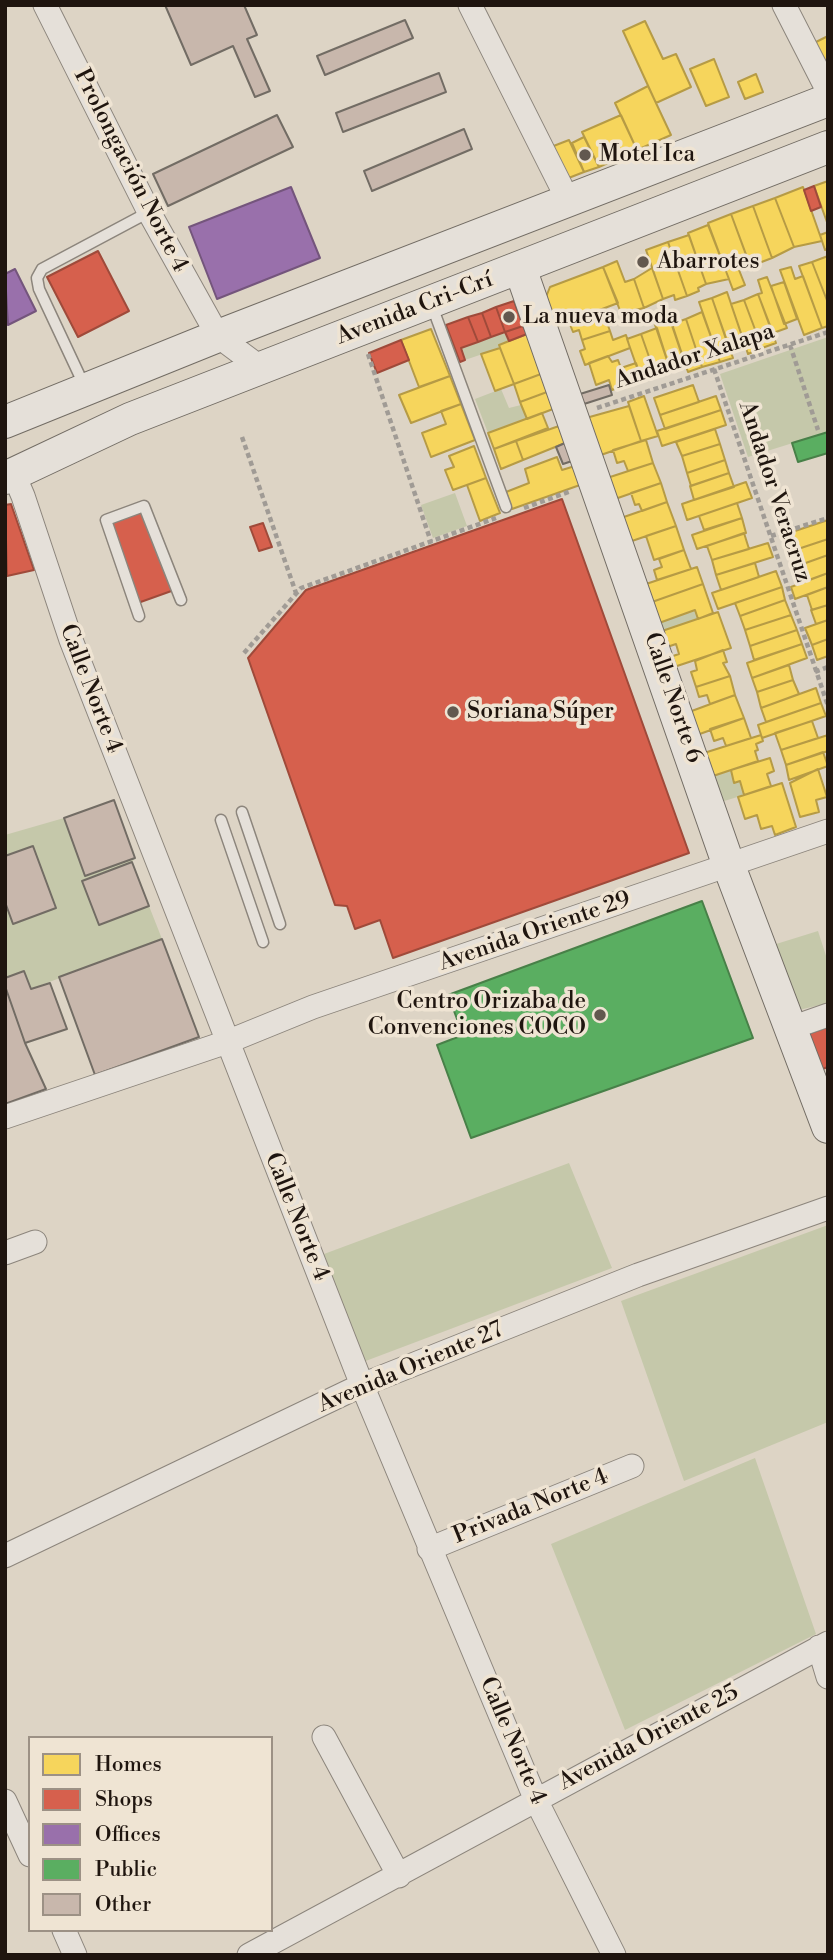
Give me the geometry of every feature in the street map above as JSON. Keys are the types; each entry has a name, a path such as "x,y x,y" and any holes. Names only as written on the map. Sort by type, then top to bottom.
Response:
{"main road":[{"name":"Avenida Cri-Crí","path":"5,422 85,388 828,100"},
{"name":"Avenida Cri-Crí","path":"8,475 130,419 828,147"},
{"name":"Calle Norte 6","path":"520,268 729,866 828,1127"}],"street":[{"name":"Prolongación Norte 4","path":"45,5 149,212 218,336"},
{"path":"470,5 569,202"},
{"path":"784,5 828,91"},
{"path":"218,336 261,368"},
{"name":"Calle Norte 4","path":"8,475 227,1042 429,1549 536,1798 614,1955"},
{"name":"Avenida Oriente 29","path":"5,1117 227,1042 313,1007 828,831"},
{"path":"791,1028 828,1015"},
{"name":"Avenida Oriente 27","path":"5,1556 362,1385 638,1275 828,1208"},
{"path":"5,1253 35,1242"},
{"name":"Privada Norte 4","path":"429,1549 632,1466"},
{"path":"823,1645 828,1677"},
{"name":"Avenida Oriente 25","path":"249,1955 823,1645"},
{"path":"324,1737 399,1876"},
{"path":"5,1801 28,1851"},
{"path":"65,1932 75,1955"}],"lane":[{"path":"85,388 39,289 37,278 42,269 149,212"},
{"path":"431,303 506,511"},
{"path":"139,616 106,520 144,506 181,600"},
{"path":"242,812 280,924"},
{"path":"221,820 262,942"}],"path":[{"path":"360,331 431,542"},
{"name":"Andador Xalapa","path":"573,416 828,332"},
{"path":"790,345 818,430"},
{"name":"Andador Veracruz","path":"715,369 828,706"},
{"path":"242,437 296,596"},
{"path":"519,510 567,493"},
{"path":"244,653 261,639 302,588 431,542 506,511"},
{"path":"771,536 828,518"},
{"path":"815,672 828,667"}],"green space":[{"path":"505,332 509,341 499,344 500,348 465,360 461,348"},
{"path":"828,337 828,432 748,457 720,374"},
{"path":"501,389 509,408 521,405 527,419 488,433 475,399"},
{"path":"455,493 467,526 433,538 421,505"},
{"path":"695,610 698,619 662,631 659,623"},
{"path":"731,770 734,783 740,781 744,795 721,802 713,776"},
{"path":"64,818 85,876 135,858 132,862 83,881 99,925 149,906 162,939 31,989 24,972 5,978 5,835"},
{"path":"818,931 828,962 828,1003 795,1011 773,945"},
{"path":"569,1163 612,1268 363,1362 324,1254"},
{"path":"828,1225 828,1422 684,1481 621,1301"},
{"path":"755,1458 816,1634 625,1730 551,1544"}],"building: Homes":[{"path":"645,21 663,59 676,54 691,87 656,103 623,31"},
{"path":"828,36 828,71 812,44"},
{"path":"714,59 729,97 706,106 690,69"},
{"path":"756,74 763,92 745,99 738,82"},
{"path":"648,86 671,135 637,150 615,103"},
{"path":"621,115 637,150 599,167 582,132"},
{"name":"Motel Ica","path":"584,137 599,167 584,172 572,143"},
{"path":"569,140 584,172 566,179 551,147"},
{"path":"828,181 828,225 814,186"},
{"path":"803,187 822,241 794,247 775,198"},
{"path":"775,198 794,247 772,258 753,206"},
{"path":"753,206 772,258 759,263 758,259 749,263 731,214"},
{"path":"731,214 750,265 739,270 745,285 733,290 708,223"},
{"path":"708,225 729,279 706,284 688,233"},
{"path":"828,232 828,249 825,250 820,235"},
{"path":"689,235 706,284 698,288 699,291 687,296 668,242"},
{"path":"668,242 687,296 675,300 674,295 663,299 646,250"},
{"path":"828,256 828,303 812,262"},
{"path":"617,261 625,282 634,279 644,308 621,313 603,267"},
{"path":"812,262 828,303 828,326 822,328 799,266"},
{"path":"603,267 618,303 557,326 546,297 550,287"},
{"path":"791,267 795,279 803,276 822,328 804,335 780,270"},
{"path":"652,268 663,299 644,308 634,279"},
{"path":"767,277 787,328 773,333 758,294 762,293 758,280"},
{"path":"784,282 797,319 784,324 771,286"},
{"path":"727,292 742,336 737,337 739,341 728,345 712,298"},
{"path":"758,294 776,343 762,348 744,300"},
{"path":"712,298 733,358 720,362 699,302"},
{"path":"744,300 762,348 748,354 731,304"},
{"path":"602,309 610,331 582,340 579,330 573,332 569,322"},
{"path":"667,311 684,361 669,366 652,316"},
{"path":"702,312 720,362 702,367 686,319"},
{"path":"686,319 702,367 688,372 672,324"},
{"path":"657,328 669,366 654,371 641,334"},
{"path":"431,329 450,376 419,387 401,340"},
{"path":"610,331 613,340 626,335 630,348 585,365 580,351 585,349 582,340"},
{"path":"527,334 541,374 514,384 499,345"},
{"path":"641,334 654,371 640,376 627,339"},
{"path":"500,348 514,384 495,391 481,354"},
{"path":"608,356 612,362 618,360 621,368 636,363 642,380 612,390 609,380 596,385 589,363"},
{"path":"541,374 547,392 520,402 514,384"},
{"path":"450,376 461,404 411,423 399,395"},
{"path":"693,385 699,402 660,415 654,398"},
{"path":"547,392 553,409 527,419 520,402"},
{"path":"644,396 658,436 641,441 628,402"},
{"path":"716,396 721,410 665,429 660,415"},
{"path":"461,404 475,440 431,457 422,433 446,424 441,411"},
{"path":"629,406 641,441 598,456 586,418"},
{"path":"721,410 726,425 662,446 657,431"},
{"path":"542,413 548,428 494,449 488,433"},
{"path":"559,426 565,443 523,460 516,441"},
{"path":"715,429 720,444 682,456 676,442"},
{"path":"646,440 653,463 628,471 624,461 617,463 613,450"},
{"path":"516,441 523,460 501,469 494,449"},
{"path":"720,444 725,460 687,473 682,456"},
{"path":"474,446 486,478 453,490 445,470 454,467 449,456"},
{"path":"557,457 562,470 575,466 580,485 512,509 506,492 529,483 525,469"},
{"path":"725,460 729,473 691,486 687,473"},
{"path":"653,463 661,483 615,499 607,478"},
{"path":"729,473 734,487 694,500 690,486"},
{"path":"486,478 500,513 480,521 467,485"},
{"path":"746,482 752,498 687,520 682,504"},
{"path":"661,483 667,502 642,511 639,504 635,505 631,493"},
{"path":"667,502 676,526 629,542 621,518"},
{"path":"737,503 742,518 704,530 699,516"},
{"path":"742,518 746,533 697,549 692,535"},
{"path":"828,520 828,539 795,550 789,533"},
{"path":"676,526 684,550 654,560 646,536"},
{"path":"744,533 749,549 712,560 707,546"},
{"path":"828,539 828,555 800,565 795,550"},
{"path":"768,543 773,557 716,575 712,560"},
{"path":"684,550 691,569 657,580 654,570 662,567 659,559"},
{"path":"828,555 828,573 806,581 800,565"},
{"path":"755,563 759,577 721,590 716,575"},
{"path":"697,567 703,584 652,602 646,584"},
{"path":"776,571 782,587 718,609 712,593"},
{"path":"828,573 828,587 795,599 791,587"},
{"path":"703,584 713,613 698,619 695,610 659,623 652,602"},
{"path":"782,587 785,600 740,616 735,603"},
{"path":"828,587 828,605 812,610 807,595"},
{"path":"785,600 791,615 745,630 740,616"},
{"path":"828,605 828,620 816,624 811,610"},
{"path":"718,612 731,648 674,667 670,657 679,654 676,644 667,647 662,631"},
{"path":"791,615 797,630 750,646 745,630"},
{"path":"828,620 828,639 812,645 805,628"},
{"path":"797,630 802,644 754,660 750,646"},
{"path":"828,639 828,656 817,660 812,645"},
{"path":"802,644 807,658 752,678 747,663"},
{"path":"723,650 727,662 723,663 730,676 696,687 691,672 697,670 695,661"},
{"path":"789,665 793,680 757,692 752,678"},
{"path":"730,676 735,695 710,704 707,695 699,697 696,687"},
{"path":"793,680 799,694 761,708 757,692"},
{"path":"816,688 821,703 766,722 761,708"},
{"path":"735,695 744,718 697,735 689,712"},
{"path":"821,703 826,716 762,738 758,725"},
{"path":"744,718 751,738 726,746 723,738 714,741 710,729"},
{"path":"812,721 818,738 781,750 775,733"},
{"path":"761,735 763,741 756,744 758,750 755,751 758,761 713,776 704,753"},
{"path":"828,735 828,751 786,765 781,750"},
{"path":"823,752 828,766 789,780 786,765"},
{"path":"770,758 774,771 767,774 771,786 744,795 740,781 734,783 731,770"},
{"path":"818,769 827,797 816,800 819,812 800,817 790,783"},
{"path":"782,783 796,827 775,835 772,826 761,829 757,815 745,819 738,797"}],"building: Shops":[{"path":"814,186 821,207 811,211 804,190"},
{"path":"98,251 129,311 78,337 47,277"},
{"name":"La nueva moda","path":"514,301 523,326 505,332 496,307"},
{"path":"496,307 505,332 491,337 482,313"},
{"path":"482,313 491,337 478,342 468,317"},
{"path":"468,317 478,342 461,348 465,360 460,362 446,325"},
{"path":"523,326 527,334 509,341 505,332"},
{"path":"401,340 409,360 377,373 369,353"},
{"name":"Soriana Súper","path":"562,499 689,853 393,958 380,920 355,929 347,906 335,905 248,658 306,590"},
{"path":"11,504 34,570 7,576 5,505"},
{"path":"144,506 177,589 135,604 106,520"},
{"path":"263,523 272,547 259,551 250,527"},
{"path":"828,1027 828,1067 814,1072 802,1036"}],"building: Offices":[{"path":"291,187 320,258 217,299 189,227"},
{"path":"15,269 36,311 8,325 5,274"}],"building: Public":[{"path":"828,432 828,453 798,462 792,443"},
{"name":"Centro Orizaba de Convenciones COCO","path":"702,901 753,1038 471,1138 437,1045 463,1035 448,995"}],"building: Other":[{"path":"165,5 244,5 257,35 247,39 270,91 255,97 233,46 191,65"},
{"path":"405,20 413,38 325,75 317,56"},
{"path":"439,73 446,92 343,132 336,113"},
{"path":"277,115 293,147 168,206 153,174"},
{"path":"464,129 472,149 372,191 364,171"},
{"path":"609,385 612,395 584,404 580,394"},
{"path":"565,443 572,461 563,464 556,447"},
{"path":"114,800 135,858 85,876 64,818"},
{"path":"33,846 56,908 13,924 5,902 5,856"},
{"path":"132,862 149,906 99,925 82,881"},
{"path":"162,939 199,1037 95,1075 59,977"},
{"path":"24,971 31,989 50,983 67,1029 25,1043 5,986 5,978"},
{"path":"5,986 25,1043 46,1089 5,1104"}],"place":[{"name":"Motel Ica","path":"585,155"},
{"name":"Abarrotes","path":"643,262"},
{"name":"La nueva moda","path":"509,317"},
{"name":"Soriana Súper","path":"453,712"},
{"name":"Centro Orizaba de Convenciones COCO","path":"600,1015"}]}
